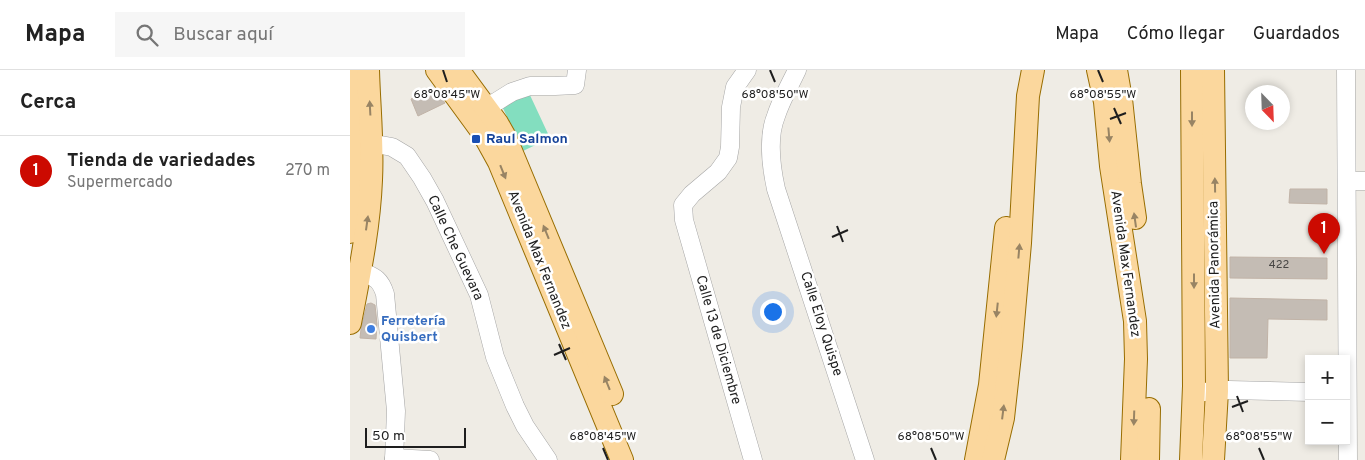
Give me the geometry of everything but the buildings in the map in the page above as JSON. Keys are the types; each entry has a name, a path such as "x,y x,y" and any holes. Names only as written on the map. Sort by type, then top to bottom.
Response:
{"main road":[{"path":"350,323 355,271 368,218 371,180 352,70"},
{"path":"350,232 355,182 364,145 368,70"},
{"name":"Avenida Max Fernandez","path":"437,70 477,110 497,123 506,138 639,460"},
{"name":"Avenida Max Fernandez","path":"458,70 477,110 483,133 499,162 622,460"},
{"path":"987,450 1003,418 1018,271 1017,154 1012,117 1018,70"},
{"path":"1017,154 1033,70"},
{"name":"Avenida Max Fernandez","path":"1098,70 1106,102 1111,166 1131,295 1143,335 1136,359 1132,460"},
{"name":"Avenida Max Fernandez","path":"1116,70 1144,276 1143,335 1148,460"},
{"name":"Avenida Panorámica","path":"1190,460 1194,392 1192,70"},
{"name":"Avenida Panorámica","path":"1213,70 1217,391 1213,460"}],"street":[{"path":"477,110 496,102 512,92 530,86 575,84 577,70"},
{"name":"Calle 13 de Diciembre","path":"747,70 735,87 731,107 728,158 718,172 692,194 683,205 684,220 753,460"},
{"name":"Calle Eloy Quispe","path":"796,70 775,118 771,138 772,172 865,460"},
{"path":"1346,70 1347,181 1356,368 1350,384"},
{"name":"Calle Che Guevara","path":"364,145 392,147 407,156 430,193 479,295 495,357 515,406 543,457"},
{"path":"1347,181 1365,181"},
{"path":"355,271 378,280 385,294 396,411 394,459 430,460"},
{"path":"1194,392 1305,392"},
{"path":"1347,400 1348,460"}],"green space":[{"path":"529,93 550,138 523,151 502,106"}],"place":[{"name":"Raul Salmon","path":"476,139"},
{"name":"Tienda de variedades","path":"1324,254"},
{"name":"Ferretería Quisbert","path":"371,329"}]}
